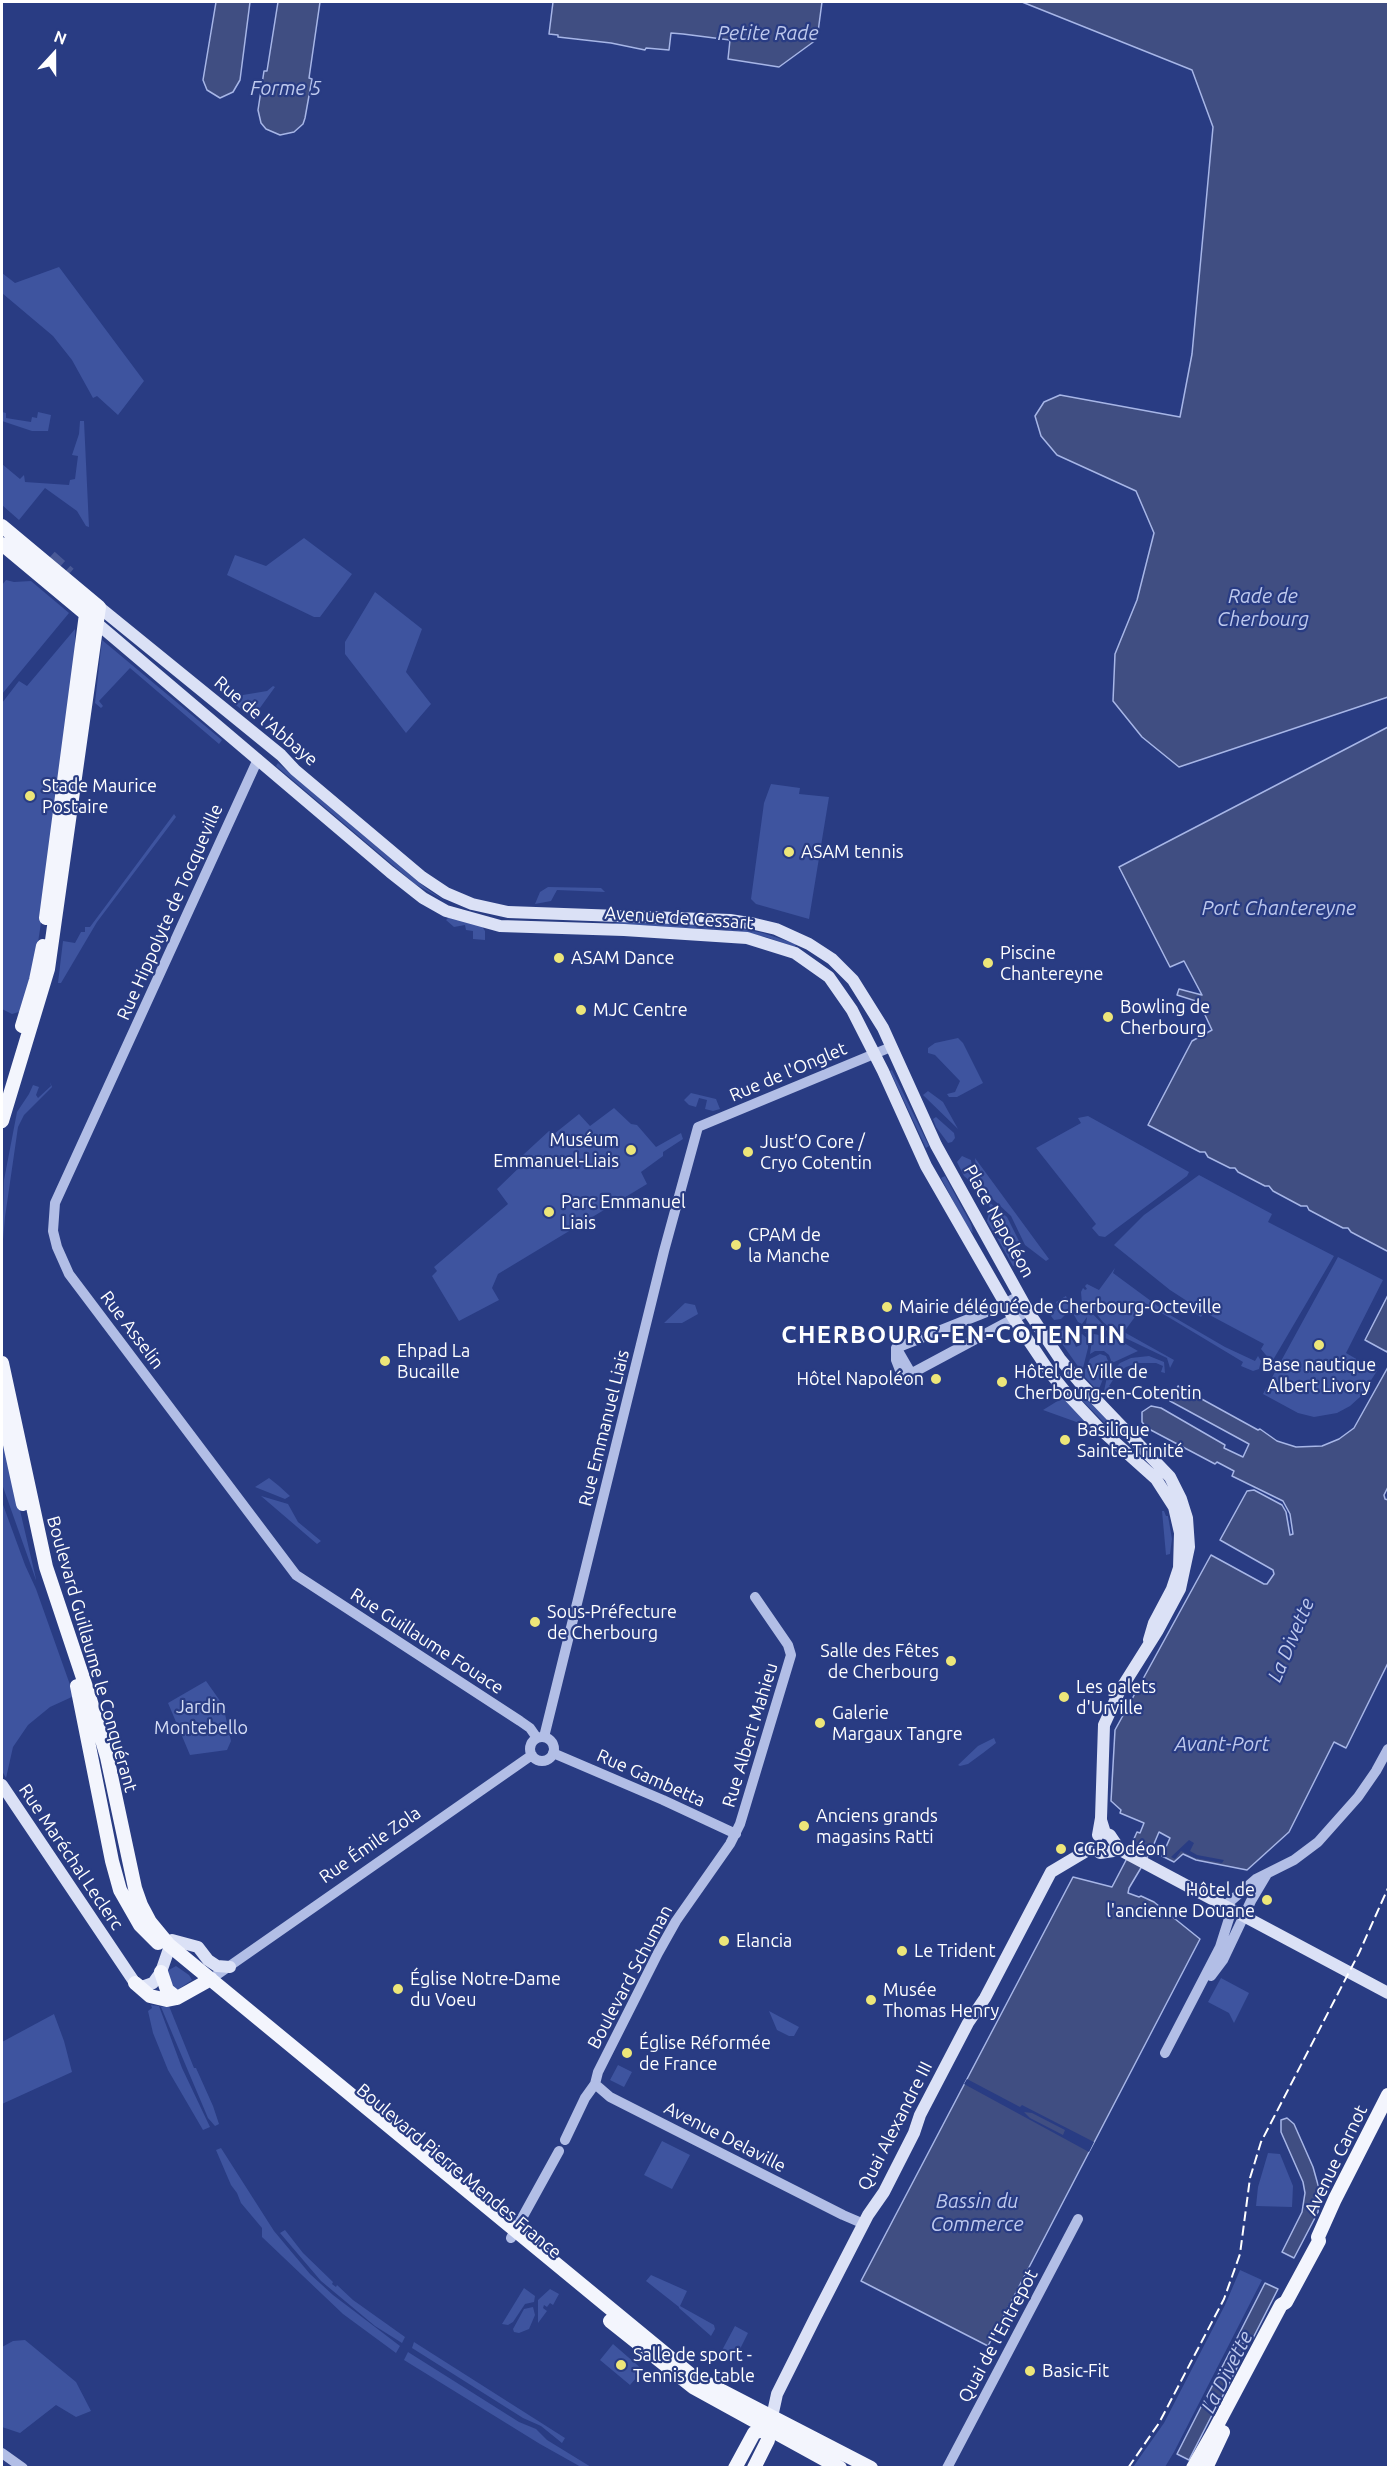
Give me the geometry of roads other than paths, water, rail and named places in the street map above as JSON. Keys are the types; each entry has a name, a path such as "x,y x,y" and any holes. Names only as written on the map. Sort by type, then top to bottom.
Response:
{"main road":[{"path":"2,515 50,557"},
{"name":"Rue de l'Abbaye","path":"2,526 281,755 295,770 432,884 471,904 488,909 521,913"},
{"name":"Rue de l'Abbaye","path":"2,544 423,898 447,911 500,926"},
{"path":"2,1085 33,991 42,952 91,619 99,607"},
{"path":"2,1121 48,969 67,842 91,619"},
{"path":"67,842 70,779 88,638"},
{"name":"Avenue de Cessart","path":"521,913 730,920 776,929 809,944 842,968 867,999 891,1047"},
{"name":"Avenue de Cessart","path":"500,926 713,935 747,938 771,945 810,962 835,983 874,1053"},
{"name":"Place Napoléon","path":"891,1047 959,1189 1028,1311 1060,1359 1170,1477 1181,1499 1187,1518 1189,1546 1180,1589 1158,1630 1149,1640"},
{"name":"Place Napoléon","path":"874,1053 926,1166 1014,1319 1068,1395 1099,1428 1165,1490 1176,1512 1180,1533 1180,1554 1176,1578 1154,1623 1149,1640"},
{"name":"Boulevard Guillaume le Conquérant","path":"2,1363 38,1572 81,1698 114,1870 127,1906 140,1925"},
{"name":"Boulevard Guillaume le Conquérant","path":"2,1408 46,1567 90,1699 106,1757 135,1888 150,1922 168,1949"},
{"path":"1101,1834 1104,1725 1119,1692 1149,1640"},
{"name":"Rue Maréchal Leclerc","path":"2,1785 135,1983"},
{"path":"1118,1849 1100,1853 1093,1847 1094,1838 1101,1834 1110,1835 1118,1849 1389,1993"},
{"name":"Quai Alexandre III","path":"770,2423 777,2394 864,2224 884,2192 914,2133 920,2115 968,2023 985,1998 1051,1872 1093,1847"},
{"name":"Boulevard Pierre Mendes France","path":"140,1925 514,2235 692,2375 789,2435"},
{"path":"135,1983 142,1987 148,1985 161,1972 172,1940 190,1943 201,1949 208,1960 217,1966 230,1967"},
{"path":"135,1983 150,1996 167,2000 177,1998 208,1981 208,1960"},
{"path":"161,1972 167,1990 177,1998"},
{"name":"Avenue Carnot","path":"1193,2468 1281,2305 1286,2302 1319,2241 1318,2237 1335,2199 1389,2095"},
{"name":"Avenue Carnot","path":"1319,2241 1324,2239 1389,2114"},
{"path":"1206,2468 1286,2307 1286,2302"},
{"path":"754,2468 769,2437 770,2423"},
{"path":"735,2468 754,2433 770,2423"},
{"path":"765,2445 774,2437 789,2435 871,2468"},
{"path":"789,2435 840,2468"}],"street":[{"name":"Rue Hippolyte de Tocqueville","path":"112,1078 258,759"},
{"name":"Rue de l'Onglet","path":"698,1127 891,1047"},
{"name":"Rue Asselin","path":"112,1078 55,1203 53,1231 57,1247 69,1274 296,1575"},
{"name":"Rue Emmanuel Liais","path":"540,1738 664,1251 698,1127"},
{"path":"1020,1296 896,1348 908,1376 1028,1311"},
{"name":"Rue Guillaume Fouace","path":"296,1575 520,1721 540,1738"},
{"name":"Rue Albert Mahieu","path":"736,1834 791,1650 755,1597"},
{"path":"540,1738 551,1741 553,1753 541,1760 532,1755 530,1745 540,1738"},
{"path":"1165,2053 1220,1947 1229,1907 1256,1880 1304,1854 1326,1834 1366,1786 1389,1749"},
{"name":"Rue Gambetta","path":"553,1753 736,1834"},
{"name":"Rue Émile Zola","path":"208,1981 532,1755"},
{"name":"Boulevard Schuman","path":"565,2140 585,2098 595,2084 598,2072 658,1953 676,1921 736,1834"},
{"path":"1192,1999 1223,1959 1244,1915 1268,1874"},
{"name":"Avenue Delaville","path":"595,2084 610,2097 864,2224"},
{"path":"514,2235 559,2151"},
{"path":"843,2215 855,2232 856,2240"},
{"name":"Quai de l'Entrepot","path":"947,2468 1078,2219"},
{"path":"2,2453 23,2468"}],"water":[{"path":"216,2 250,2 240,80 233,92 220,98 207,90 203,80"},
{"name":"Forme 5","path":"278,2 320,2 309,78 312,79 305,118 303,124 294,132 280,135 266,129 261,123 258,110"},
{"name":"Petite Rade","path":"553,2 822,2 818,32 814,36 816,40 779,67 728,59 730,40 671,33 669,50 646,48 645,50 611,43 558,37 558,35 549,34"},
{"name":"Rade de Cherbourg","path":"1022,2 1388,2 1388,697 1179,767 1142,737 1113,701 1115,654 1137,600 1154,533 1136,491 1057,455 1041,436 1035,416 1044,402 1060,395 1180,417 1192,354 1213,127 1192,70"},
{"name":"Port Chantereyne","path":"1388,727 1387,1251 1351,1232 1348,1228 1343,1228 1309,1210 1307,1206 1301,1206 1273,1191 1269,1186 1238,1172 1235,1168 1230,1168 1208,1157 1205,1152 1200,1152 1148,1125 1192,1041 1212,1030 1199,1002 1177,995 1179,989 1202,995 1184,961 1170,967 1119,867"},
{"path":"1388,1295 1388,1349 1387,1352 1365,1340"},
{"path":"1388,1367 1388,1487 1384,1495 1388,1500 1388,1663 1346,1748 1334,1742 1289,1832 1247,1870 1196,1860 1183,1854 1174,1862 1162,1856 1170,1838 1159,1832 1128,1893 1154,1902 1200,1939 988,2346 861,2281 1073,1877 1112,1887 1135,1843 1133,1841 1137,1832 1140,1833 1144,1823 1120,1813 1121,1810 1111,1801 1115,1730 1211,1555 1264,1584 1267,1584 1274,1574 1273,1570 1220,1540 1247,1491 1254,1490 1282,1505 1286,1512 1290,1535 1293,1534 1290,1514 1283,1501 1232,1476 1234,1471 1217,1462 1215,1464 1147,1428 1142,1422 1142,1412 1151,1406 1161,1408 1225,1445 1224,1448 1243,1457 1249,1444 1170,1401 1178,1386 1258,1430 1260,1429 1277,1441 1296,1447 1322,1446 1339,1439 1354,1428"},
{"path":"1287,2118 1294,2124 1313,2167 1320,2192 1318,2212 1294,2258 1282,2252 1302,2212 1305,2193 1303,2182 1281,2132 1281,2120"},
{"path":"1265,2283 1278,2289 1252,2340 1237,2338"},
{"name":"La Divette","path":"1235,2342 1249,2344 1216,2409 1207,2396"},
{"path":"1204,2401 1213,2413 1189,2460 1177,2454"}],"tunnel":[{"path":"50,557 69,574"}],"railway":[{"path":"1128,2468 1159,2423 1224,2299 1240,2254 1250,2178 1261,2142 1359,1953 1388,1888"}],"place":[{"name":"Stade Maurice Postaire","path":"30,796"},
{"name":"ASAM tennis","path":"789,852"},
{"name":"ASAM Dance","path":"559,958"},
{"name":"Piscine Chantereyne","path":"988,963"},
{"name":"MJC Centre","path":"581,1010"},
{"name":"Bowling de Cherbourg","path":"1108,1017"},
{"name":"Muséum Emmanuel-Liais","path":"631,1150"},
{"name":"Just’O Core / Cryo Cotentin","path":"748,1152"},
{"name":"Parc Emmanuel Liais","path":"549,1212"},
{"name":"CPAM de la Manche","path":"736,1245"},
{"name":"Mairie déléguée de Cherbourg-Octeville","path":"887,1307"},
{"name":"Base nautique Albert Livory","path":"1319,1345"},
{"name":"Ehpad La Bucaille","path":"385,1361"},
{"name":"Hôtel Napoléon","path":"936,1379"},
{"name":"Hôtel de Ville de Cherbourg-en-Cotentin","path":"1002,1382"},
{"name":"Basilique Sainte-Trinité","path":"1065,1440"},
{"name":"Sous-Préfecture de Cherbourg","path":"535,1622"},
{"name":"Salle des Fêtes de Cherbourg","path":"951,1661"},
{"name":"Les galets d'Urville","path":"1064,1697"},
{"name":"Galerie Margaux Tangre","path":"820,1723"},
{"name":"Anciens grands magasins Ratti","path":"804,1826"},
{"name":"CGR Odéon","path":"1061,1849"},
{"name":"Hôtel de l'ancienne Douane","path":"1267,1900"},
{"name":"Elancia","path":"724,1941"},
{"name":"Le Trident","path":"902,1951"},
{"name":"Église Notre-Dame du Voeu","path":"398,1989"},
{"name":"Musée Thomas Henry","path":"871,2000"},
{"name":"Église Réformée de France","path":"627,2053"},
{"name":"Salle de sport - Tennis de table","path":"621,2365"},
{"name":"Basic-Fit","path":"1030,2371"}],"district":[{"name":"CHERBOURG-EN-COTENTIN","path":"954,1335"}],"park label":[{"name":"Jardin Montebello","path":"201,1717"}],"water label":[{"name":"Avant-Port","path":"1222,1744"},
{"name":"Bassin du Commerce","path":"977,2212"}]}
